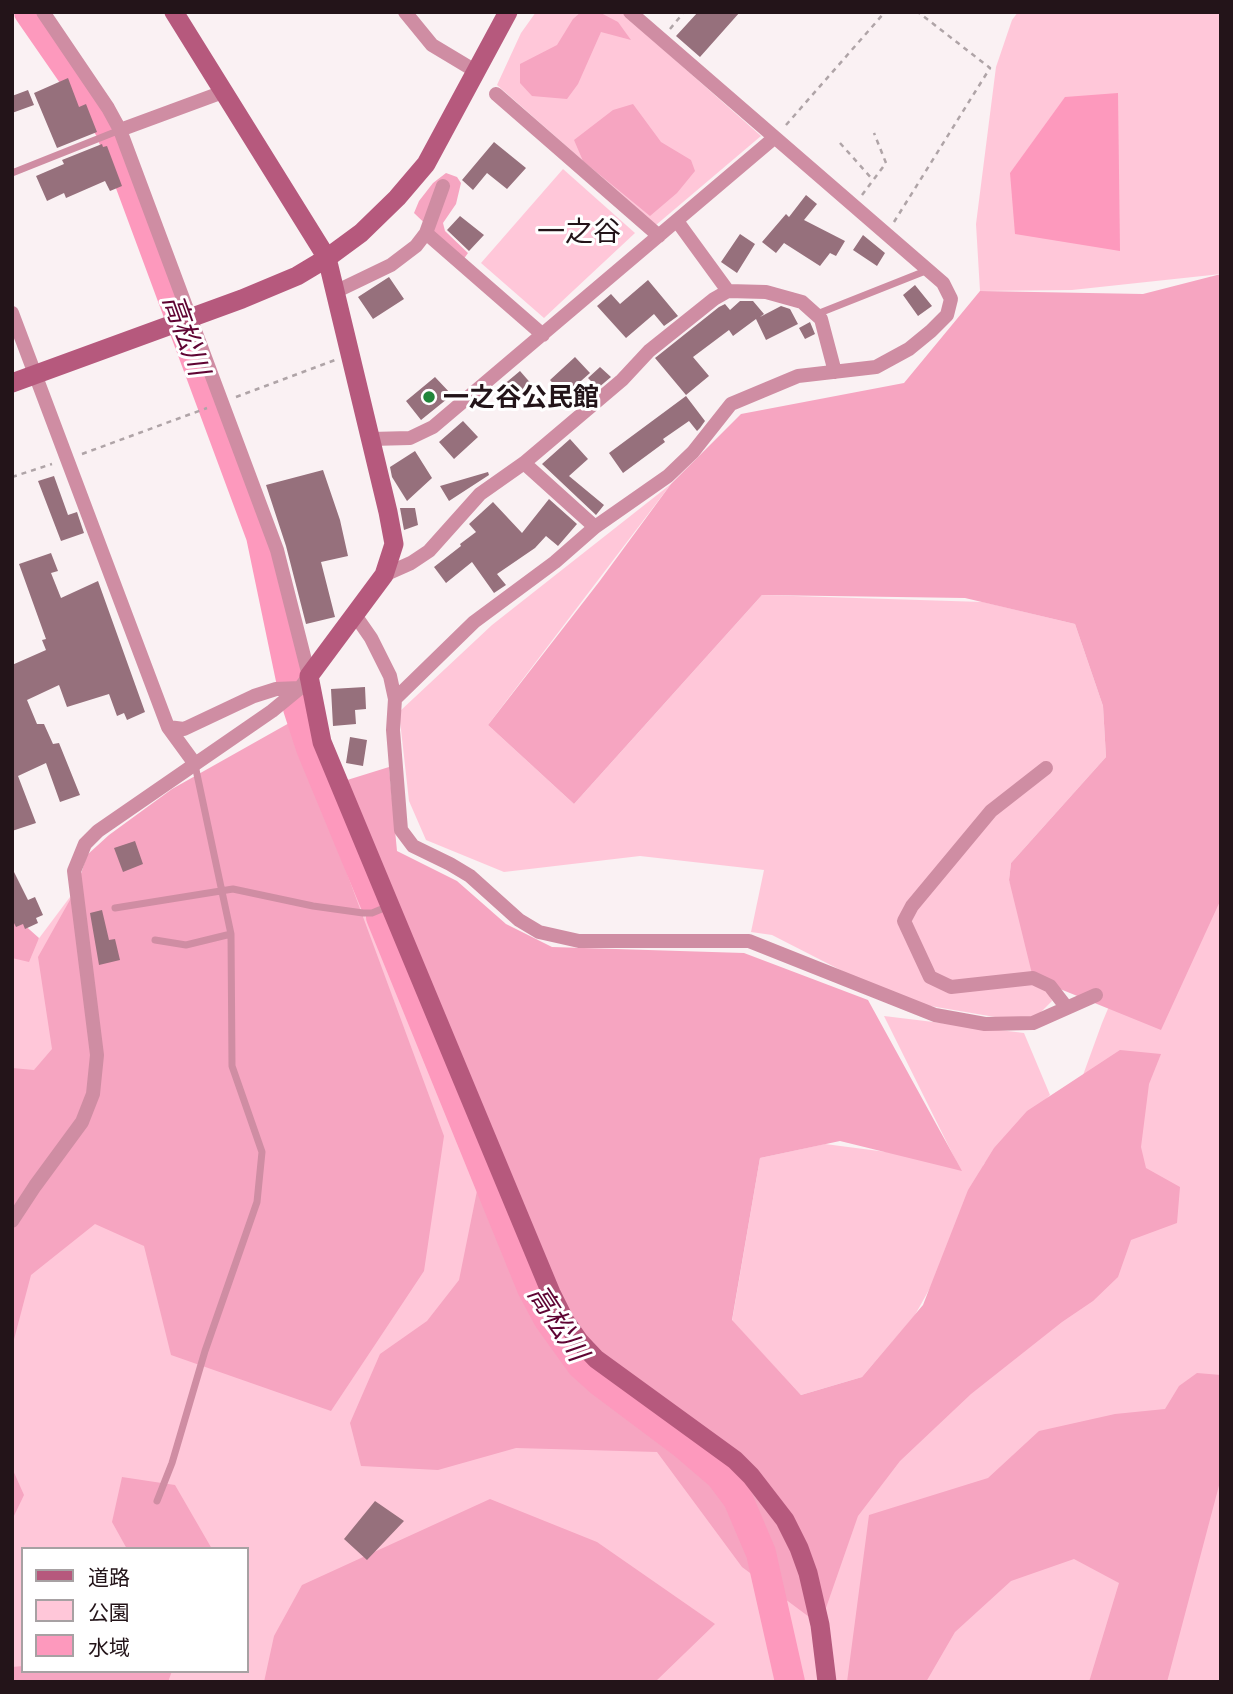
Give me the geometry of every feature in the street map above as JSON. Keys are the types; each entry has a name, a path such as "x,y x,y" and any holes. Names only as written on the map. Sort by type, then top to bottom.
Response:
{"street":[{"path":"43,12 120,130 183,321 222,403 277,550 305,682 322,742 551,1293 579,1342 596,1359 735,1460 785,1520 808,1573 820,1625 827,1682"},
{"path":"12,1221 82,1122 93,1094 96,1055 74,871 77,858 98,831 272,711 305,682 384,575 394,544 337,291 327,258 174,12"},
{"path":"405,12 432,45 477,72"},
{"path":"12,383 297,276 361,233 397,198 425,164 508,12"},
{"path":"395,699 474,622 555,562 595,527 668,476 693,452 731,404 798,376 876,367 909,349 947,315 951,299 943,282 630,12"},
{"path":"120,130 223,92"},
{"path":"496,94 659,236"},
{"path":"371,439 410,438 433,427 774,138"},
{"path":"337,291 391,265 416,246 426,233 443,186"},
{"path":"677,221 728,291"},
{"path":"426,233 543,335"},
{"path":"384,575 411,564 429,551 480,494 524,463 622,380 649,351 728,291 766,292 802,302 821,320 835,372"},
{"path":"12,313 168,727 195,764"},
{"path":"524,463 595,527"},
{"path":"355,615 371,638 390,676 395,699 393,730 401,830 413,846 470,876 519,920 539,932 579,941 749,941 935,1015 985,1024 1033,1023 1096,995"},
{"path":"168,727 184,729 254,696 305,682"},
{"path":"1046,768 991,811 912,906 904,921 930,977 951,987 1033,978 1050,986 1067,1009"}],"lane":[{"path":"12,173 120,130"},
{"path":"816,314 928,270"},
{"path":"157,1501 172,1463 205,1351 257,1202 262,1152 232,1066 231,934 195,764"},
{"path":"116,908 233,889 313,906 363,913 372,913 390,906"},
{"path":"155,940 186,945 231,934"}],"path":[{"path":"661,39 684,12"},
{"path":"774,138 885,12"},
{"path":"886,234 990,68 918,12"},
{"path":"853,206 886,163 874,133"},
{"path":"840,143 873,180"},
{"path":"222,403 351,354"},
{"path":"12,477 205,409"}],"green space":[{"path":"536,12 621,12 761,136 656,225 497,85 521,33"},
{"path":"1018,12 1221,12 1221,274 1072,290 980,291 976,224 996,67 1012,20"},
{"path":"563,169 635,233 544,318 481,263"},
{"path":"671,484 488,725 574,804 762,595 983,602 1075,624 1103,706 1106,757 1011,863 1009,880 1052,1001 1030,1023 901,1001 772,935 751,932 764,870 640,856 504,872 426,840 409,801 399,712 492,625"},
{"path":"1221,739 1221,1682 12,1682 12,933 37,941 76,889 343,859 375,903 520,1126 817,1469 1028,1226 1102,1023"},
{"path":"884,1016 1024,1033 1050,1095 984,1164 955,1243 915,1315 862,1377 801,1395 732,1321 760,1158 825,1144 956,1161"}],"shaded area":[{"path":"581,12 599,12 618,22 631,40 601,32 578,84 567,99 532,96 520,83 520,64 557,45 573,19"},
{"path":"633,104 661,142 691,160 695,171 677,193 650,216 583,161 574,140 613,110"},
{"path":"446,173 457,177 461,183 456,204 443,223 445,231 468,253 463,260 414,213 419,201 433,183"},
{"path":"1221,274 1221,899 1161,1030 1033,978 1009,880 1011,863 1106,757 1103,706 1075,624 965,598 762,595 574,804 488,725 671,484 741,414 904,383 980,291 1143,294"},
{"path":"291,722 444,1136 424,1271 331,1411 171,1355 144,1246 95,1224 31,1275 12,1347 12,1068 34,1070 52,1049 38,957 76,889 87,855 109,835 172,789"},
{"path":"389,767 397,851 457,881 506,924 552,947 744,953 868,1000 962,1171 840,1141 760,1158 732,1320 801,1395 862,1377 923,1305 968,1190 994,1148 1027,1111 1120,1050 1161,1054 1149,1084 1141,1147 1146,1168 1180,1187 1177,1223 1131,1240 1118,1277 1093,1301 971,1394 900,1461 858,1516 820,1625 742,1567 657,1452 516,1448 438,1470 361,1466 350,1423 380,1354 427,1321 459,1280 482,1166 461,1080 344,781"},
{"path":"12,914 39,938 29,962 12,958"},
{"path":"1197,1373 1221,1375 1221,1478 1167,1682 1089,1682 1119,1583 1074,1559 1011,1581 955,1632 926,1682 847,1682 869,1515 988,1478 1039,1431 1115,1414 1165,1409 1179,1386"},
{"path":"12,1468 24,1495 12,1520"},
{"path":"122,1477 175,1485 211,1547 126,1547 112,1522"},
{"path":"490,1499 597,1542 715,1624 655,1682 264,1682 274,1636 302,1585"},
{"path":"21,1666 21,1673 171,1673 168,1682 12,1682 12,1667"}],"water":[{"path":"1118,93 1120,251 1015,234 1010,173 1065,97"}],"building":[{"path":"698,12 740,12 700,57 676,36"},
{"path":"68,78 79,107 86,104 97,132 57,148 34,93"},
{"path":"28,90 34,105 12,113 12,96"},
{"path":"494,142 526,168 507,189 487,173 473,190 462,180"},
{"path":"102,144 103,147 107,146 122,186 110,191 105,181 66,198 64,193 47,201 36,176 64,164 62,160"},
{"path":"806,195 817,204 804,220 845,241 836,256 830,253 820,266 784,243 776,253 762,242 786,214 789,217"},
{"path":"460,216 484,235 469,251 447,230"},
{"path":"740,234 755,244 737,273 721,262"},
{"path":"863,235 885,253 877,266 853,250"},
{"path":"389,277 404,299 373,319 358,297"},
{"path":"648,280 678,316 664,326 654,314 626,338 597,306 611,294 620,304"},
{"path":"915,285 932,306 918,316 903,295"},
{"path":"740,301 753,301 764,314 760,317 781,306 790,309 798,324 766,340 756,319 733,336 729,330 693,357 709,376 686,395 655,358 719,307 725,304 730,310"},
{"path":"810,322 815,334 805,339 799,328"},
{"path":"575,357 590,373 564,396 550,380"},
{"path":"600,367 611,377 598,388 588,378"},
{"path":"520,371 534,387 509,407 496,391"},
{"path":"435,377 452,395 421,420 406,401"},
{"path":"686,396 705,421 700,428 697,431 689,421 623,473 609,453"},
{"path":"463,421 478,437 454,459 439,442"},
{"path":"570,439 588,459 569,476 604,505 596,515 542,464"},
{"path":"415,451 432,478 407,501 392,477 390,467"},
{"path":"323,470 340,520 348,556 321,562 335,617 306,624 286,546 266,485"},
{"path":"488,472 489,475 449,501 440,486"},
{"path":"54,476 68,515 77,512 84,533 61,541 38,481"},
{"path":"549,499 577,524 558,546 546,536 535,548 497,574 506,585 494,593 472,562 446,583 434,567 476,532 469,524 493,502 522,533"},
{"path":"400,508 415,508 418,525 404,530"},
{"path":"51,553 58,571 51,573 61,598 98,581 145,712 127,720 124,713 117,716 109,694 67,707 59,685 27,700 37,724 44,724 53,744 59,743 80,795 60,802 46,763 18,776 36,823 12,831 12,665 46,650 42,640 46,639 19,564"},
{"path":"365,687 366,709 355,710 356,724 333,726 331,689"},
{"path":"350,737 367,740 363,766 346,763"},
{"path":"135,841 143,864 123,872 114,848"},
{"path":"12,868 28,900 35,897 43,915 36,918 38,923 25,929 23,924 16,927 12,919"},
{"path":"102,910 109,940 115,939 120,960 99,965 90,913"},
{"path":"375,1501 404,1521 367,1560 344,1539"}],"waterway":[{"name":"高松川","path":"29,12 110,129 261,536 291,680"},
{"name":"高松川","path":"298,708 311,748 375,903"},
{"name":"高松川","path":"381,917 532,1288 548,1318 581,1364 720,1475 738,1499 761,1553 790,1682"}],"place":[{"name":"一之谷公民館","path":"429,397"}],"district":[{"name":"一之谷","path":"579,232"}]}
